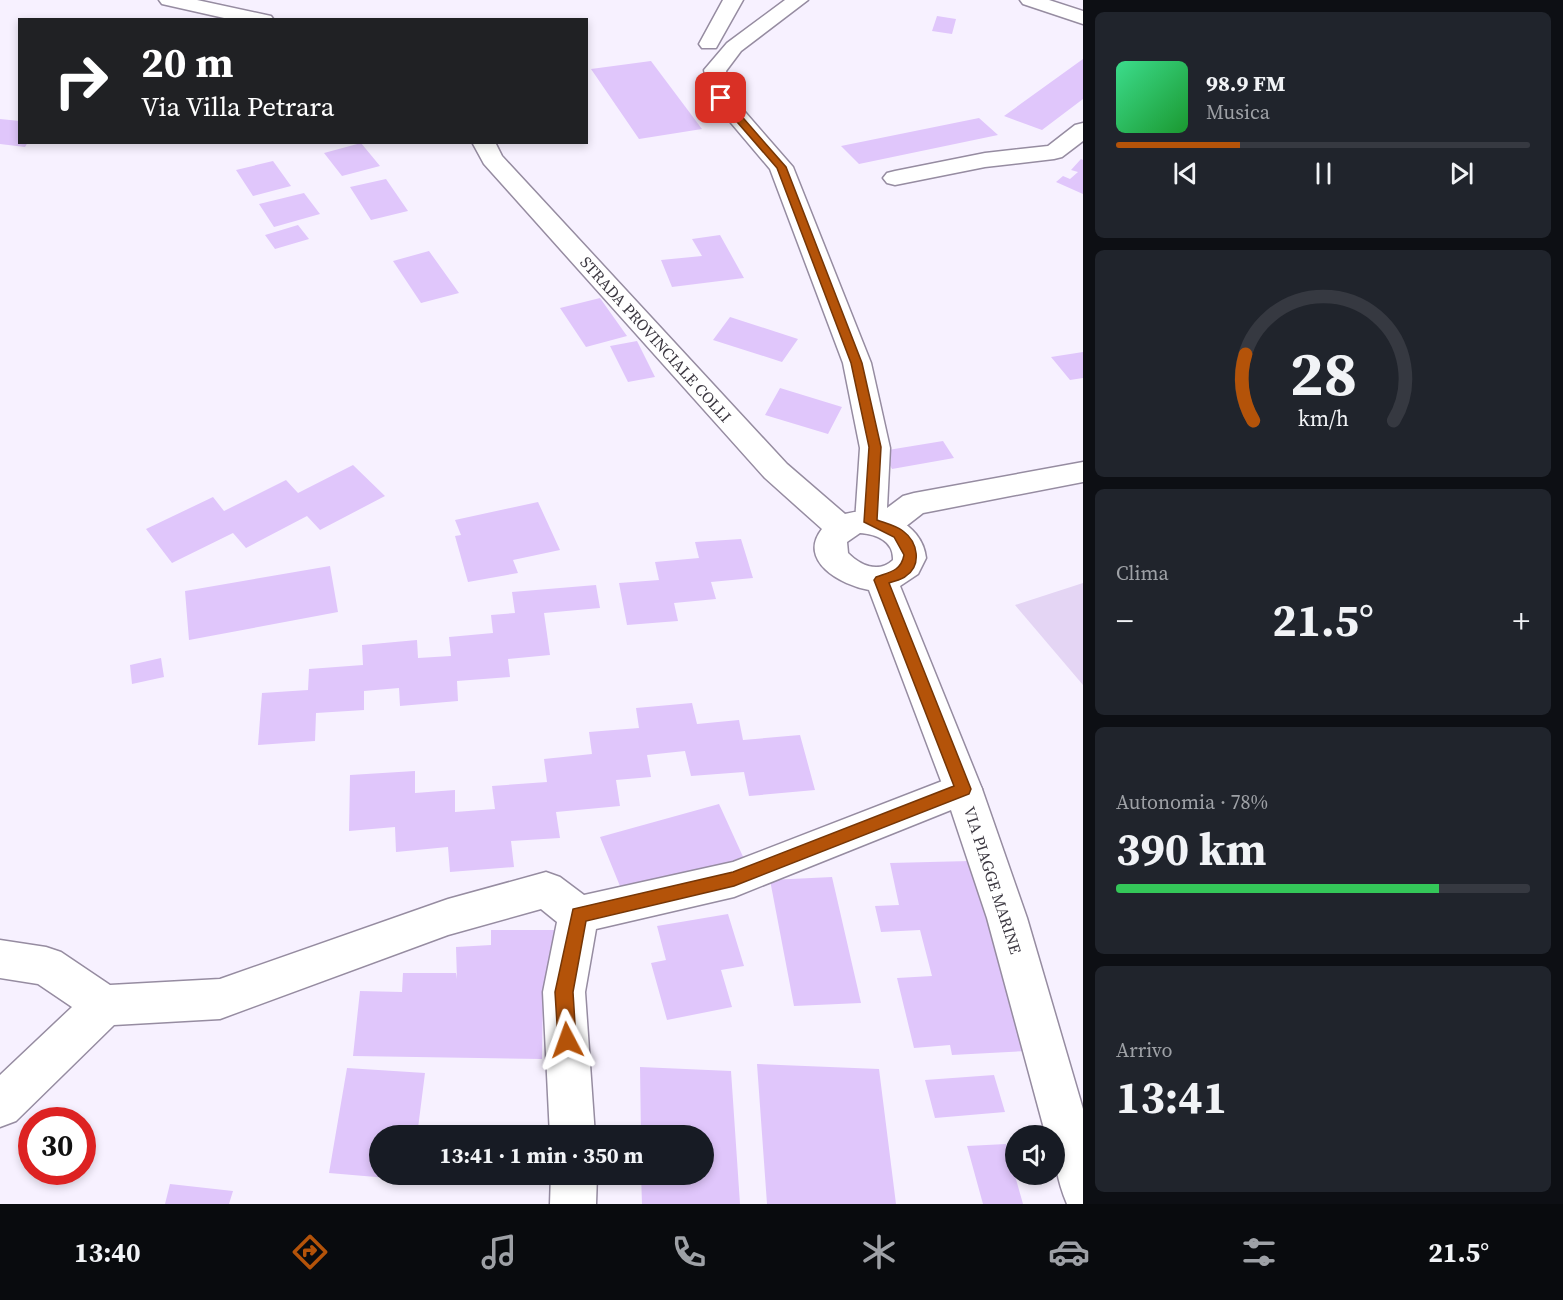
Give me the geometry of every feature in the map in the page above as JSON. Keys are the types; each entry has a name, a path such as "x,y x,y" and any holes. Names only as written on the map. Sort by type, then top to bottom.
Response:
{"street":[{"path":"169,0 254,18"},
{"path":"733,0 708,44 721,98 781,167 857,363 875,447 865,525"},
{"path":"721,98 715,70 727,55 765,22 798,0"},
{"path":"1030,0 1083,18"},
{"path":"708,44 754,6"},
{"path":"895,178 985,160 1054,152 1083,130"},
{"name":"STRADA PROVINCIALE COLLI","path":"484,144 492,159 776,471 865,525"},
{"path":"865,525 898,534 906,543 910,555 908,565 901,573 881,580 862,579 839,567 831,556 829,546 832,536 915,504 1083,471"},
{"name":"VIA PIAGGE MARINE","path":"881,580 963,789 1007,918 1083,1188"},
{"path":"578,915 734,879 963,789"},
{"path":"0,959 46,966 105,1005 220,999 448,917 546,890 578,915"},
{"path":"572,1125 564,992 578,915"},
{"path":"0,1105 105,1005"},
{"path":"573,1204 574,1185"}],"shaded area":[{"path":"1083,583 1083,685 1015,605"}],"building":[{"path":"937,16 956,19 952,34 932,31"},
{"path":"1083,59 1083,99 1042,130 1004,116"},
{"path":"651,61 702,129 639,139 591,69"},
{"path":"979,118 998,135 859,164 841,146"},
{"path":"0,119 18,121 18,144 27,144 25,147 0,144"},
{"path":"362,144 380,166 342,176 324,153"},
{"path":"1081,159 1083,160 1083,194 1056,182 1063,176 1070,179 1078,172 1071,170"},
{"path":"273,161 291,186 253,196 236,170"},
{"path":"386,179 408,211 371,220 350,187"},
{"path":"304,193 320,214 274,227 259,204"},
{"path":"298,225 309,239 275,249 265,235"},
{"path":"720,235 744,278 672,287 661,260 702,256 692,239"},
{"path":"429,251 459,293 421,303 393,261"},
{"path":"600,298 627,336 586,347 560,308"},
{"path":"730,317 798,339 782,362 713,340"},
{"path":"637,341 655,377 628,382 610,346"},
{"path":"1083,352 1083,378 1070,380 1051,357"},
{"path":"780,388 842,407 828,434 765,415"},
{"path":"943,441 954,458 892,469 882,451"},
{"path":"353,465 385,496 320,530 307,516 246,548 233,533 172,563 146,529 213,497 224,511 286,480 298,493"},
{"path":"538,502 560,550 513,560 518,573 468,582 455,536 461,535 455,520"},
{"path":"741,539 753,578 711,582 716,599 674,603 678,621 627,625 619,583 659,580 655,562 699,558 695,542"},
{"path":"330,566 338,612 189,640 185,591"},
{"path":"596,585 600,608 544,613 550,655 508,659 510,677 457,681 458,701 400,706 399,688 364,691 364,710 316,713 315,741 258,745 262,693 308,690 309,669 363,665 362,645 417,640 418,658 451,656 449,637 493,633 491,615 515,613 512,592"},
{"path":"161,658 164,677 132,684 130,665"},
{"path":"692,703 697,724 739,720 743,740 800,735 815,790 749,796 744,772 691,776 685,751 647,755 651,777 616,780 620,806 556,812 560,838 511,841 514,867 450,872 448,847 396,852 395,827 349,831 350,775 415,771 415,793 455,790 455,812 495,809 492,786 547,782 544,759 592,754 589,732 639,728 636,708"},
{"path":"719,804 745,861 624,896 600,837"},
{"path":"970,861 1026,1051 952,1055 950,1045 914,1048 897,978 932,976 920,930 881,932 875,906 899,905 890,863"},
{"path":"832,877 861,1003 794,1006 770,880"},
{"path":"728,914 744,966 721,970 732,1007 667,1020 651,963 666,960 657,926"},
{"path":"491,930 556,930 557,994 543,994 542,1059 353,1056 360,991 402,992 403,973 456,973 457,979 456,947 491,945"},
{"path":"757,1064 879,1069 896,1204 767,1204"},
{"path":"640,1067 731,1071 740,1204 642,1204 641,1185 714,1185 714,1125 641,1125"},
{"path":"347,1068 425,1073 418,1125 369,1125 369,1176 329,1173"},
{"path":"994,1075 1005,1112 935,1118 925,1080"},
{"path":"1005,1144 1005,1185 1018,1185 1023,1204 983,1204 967,1146"},
{"path":"170,1184 233,1191 229,1204 165,1204"}],"route":[{"path":"567,1040 564,992 578,915 734,879 963,789 881,580 901,573 908,565 910,555 906,543 898,534 885,526 871,522 875,447 857,363 781,167 721,98"}]}
